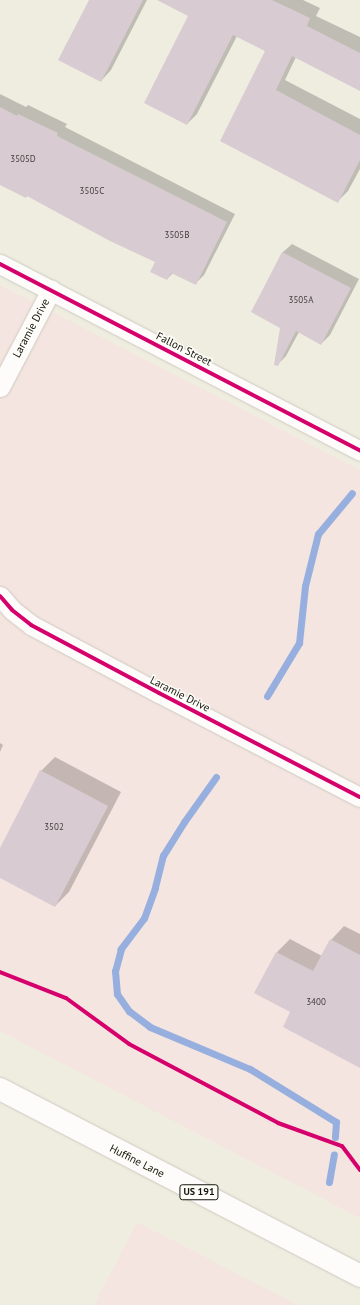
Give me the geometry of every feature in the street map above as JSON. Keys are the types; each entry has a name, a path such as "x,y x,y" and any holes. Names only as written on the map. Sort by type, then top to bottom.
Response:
{"highway":[{"name":"Huffine Lane","path":"0,1088 360,1276"}],"street":[{"name":"Fallon Street","path":"0,264 360,451"},
{"name":"Laramie Drive","path":"0,387 51,290"},
{"name":"Laramie Drive","path":"0,596 12,610 31,625 360,797"}],"shaded area":[{"path":"0,285 360,470 360,1218 0,1031"},
{"path":"137,1222 298,1305 94,1305"}],"building":[{"path":"89,0 143,0 101,82 58,60"},
{"path":"157,0 272,0 310,18 307,26 360,53 360,91 292,56 276,90 360,135 360,160 338,203 220,141 265,51 233,35 187,125 144,103 188,16"},
{"path":"0,107 17,116 18,114 58,133 57,136 227,222 196,285 171,273 167,280 150,272 155,262 108,240 27,196 26,198 0,185"},
{"path":"282,252 351,288 321,345 296,331 278,366 274,365 280,328 251,312"},
{"path":"40,770 108,806 55,907 0,878 0,848"},
{"path":"330,939 360,955 360,1068 283,1027 290,1012 254,993 276,952 313,971"}],"waterway":[{"path":"267,696 299,643 305,586 318,534 352,493"},
{"path":"216,777 163,855 155,888 144,918 121,949 115,971 117,994 129,1011 150,1027 250,1069 336,1122 335,1137"},
{"path":"329,1182 334,1154"}],"cycle path":[{"path":"0,264 360,451"},
{"path":"0,596 12,610 31,625 360,797"},
{"path":"0,972 66,998 129,1044 278,1123 342,1146 360,1170"}]}
